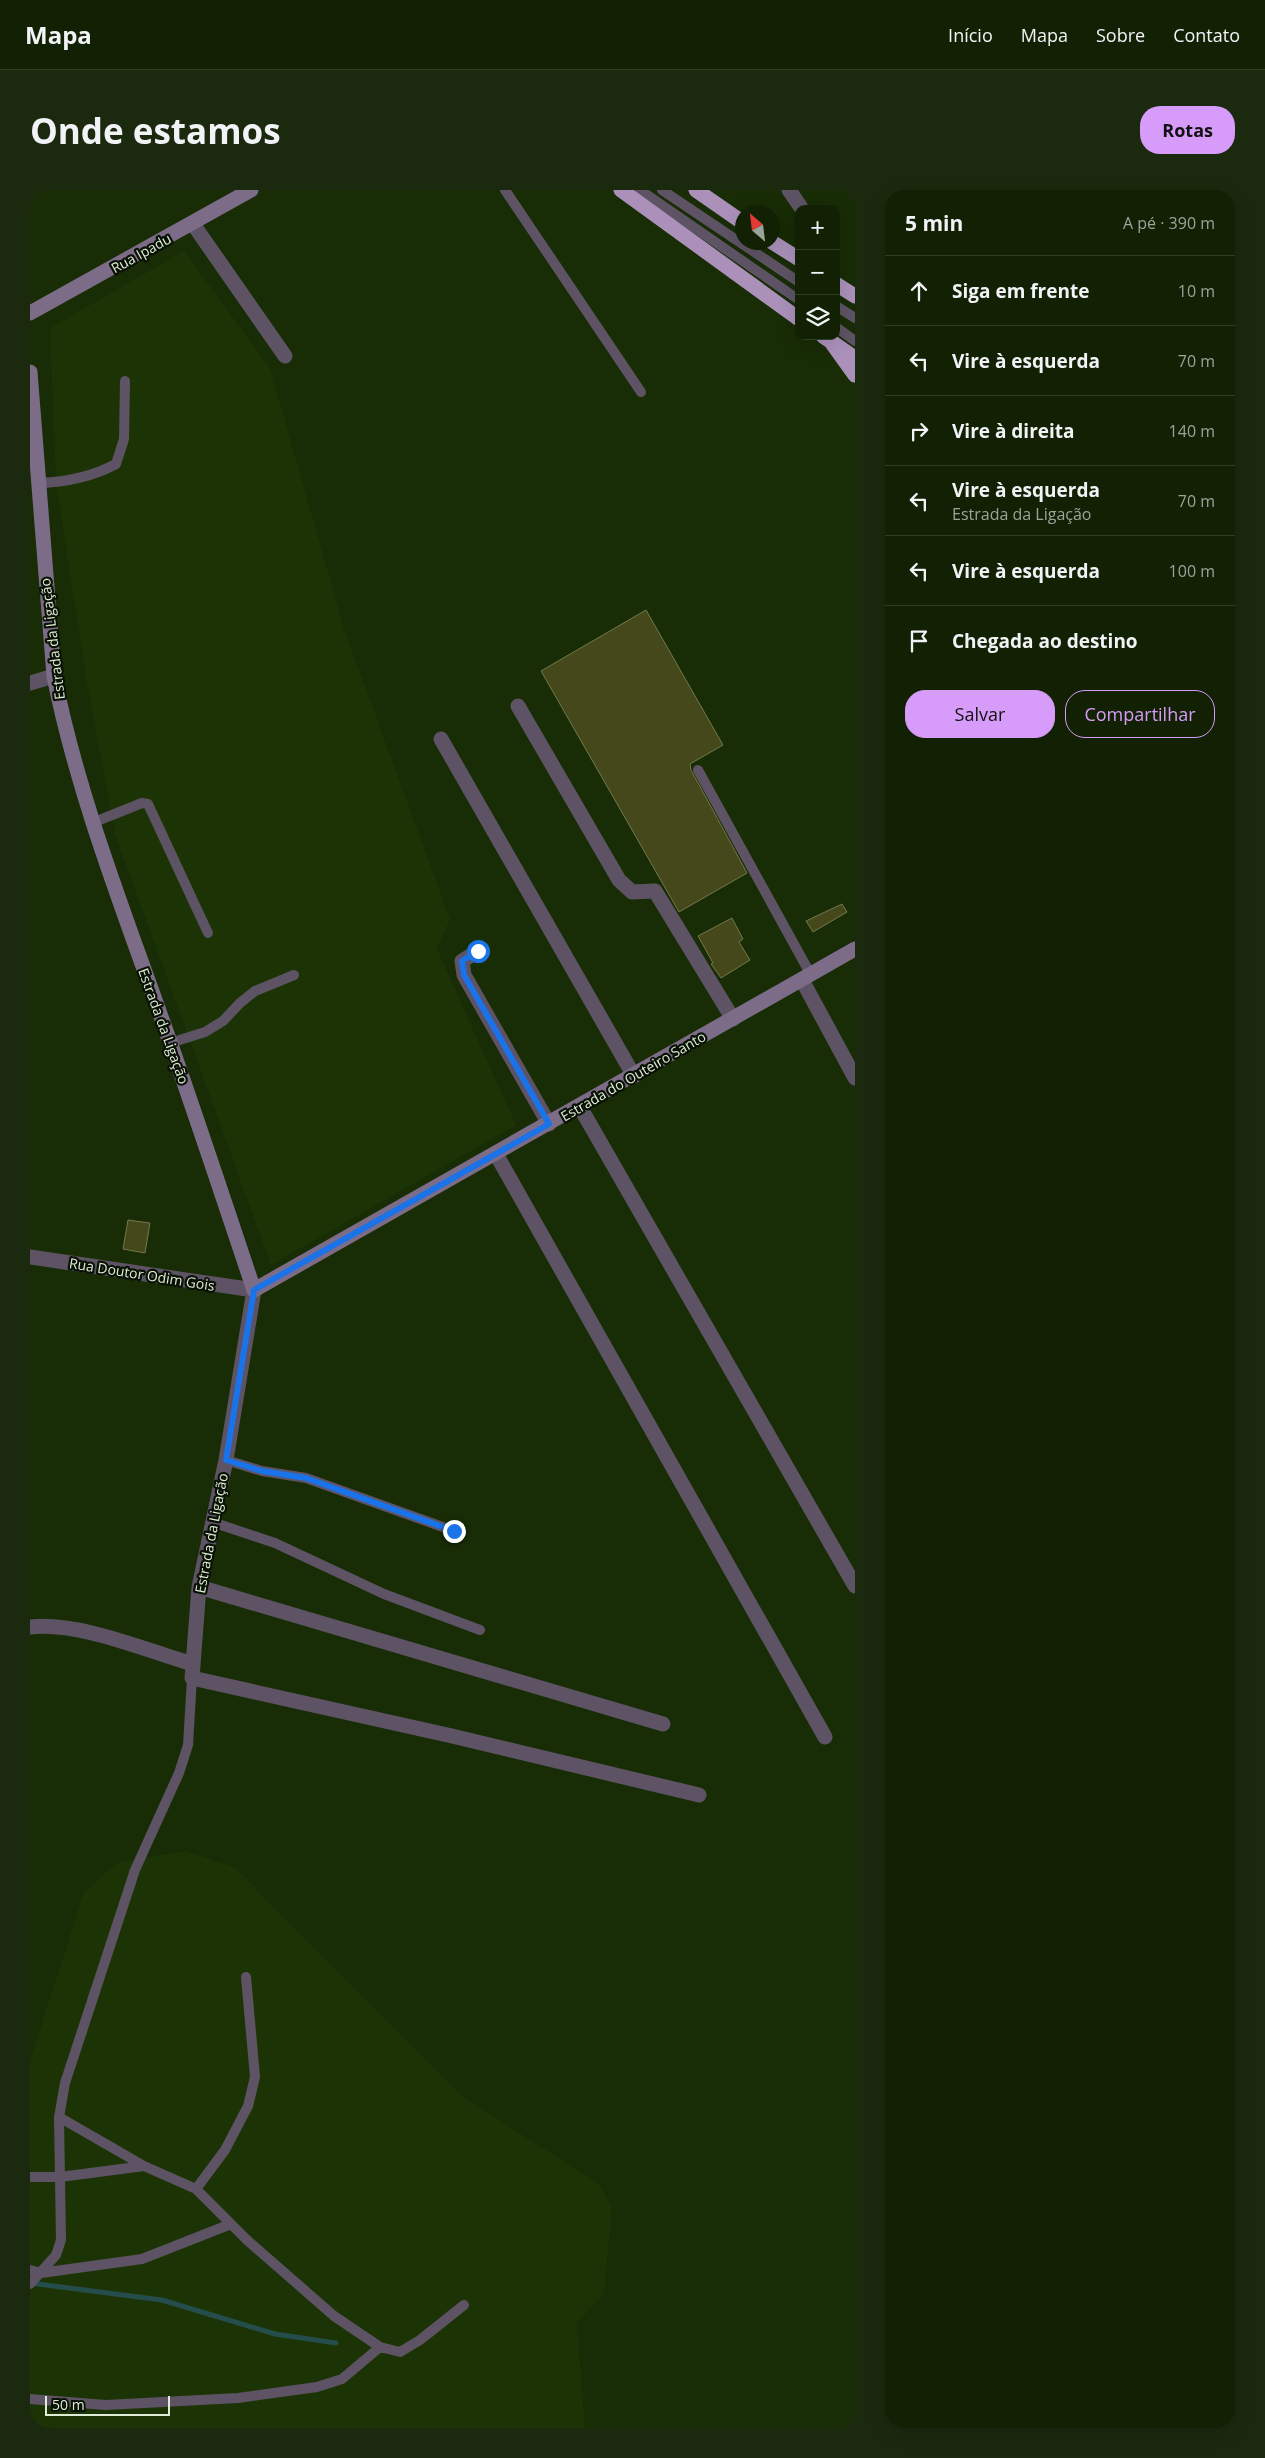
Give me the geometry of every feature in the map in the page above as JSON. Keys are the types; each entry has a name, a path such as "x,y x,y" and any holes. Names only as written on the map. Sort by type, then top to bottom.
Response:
{"highway":[{"path":"621,190 795,316"},
{"path":"696,190 735,217"},
{"path":"780,247 795,256"},
{"path":"840,287 855,296"},
{"path":"827,340 855,358"},
{"path":"827,340 855,375"}],"street":[{"name":"Rua Ipadu","path":"30,313 193,224 250,190"},
{"path":"790,190 799,205"},
{"path":"193,224 285,356"},
{"name":"Estrada da Ligação","path":"30,372 54,676 63,723 92,823 254,1290 226,1460 199,1587 193,1671"},
{"path":"30,683 54,676"},
{"path":"518,706 619,880 632,892 656,891 733,1019"},
{"path":"441,739 634,1076"},
{"name":"Estrada do Outeiro Santo","path":"254,1290 580,1107 855,949"},
{"path":"478,951 462,961 464,975 549,1124"},
{"path":"806,978 855,1078"},
{"path":"580,1107 855,1586"},
{"path":"496,1154 826,1737"},
{"name":"Rua Doutor Odim Gois","path":"30,1257 254,1290"},
{"path":"199,1587 663,1724"},
{"path":"30,1627 41,1626 96,1634 193,1671 699,1795"}],"lane":[{"path":"505,190 641,392"},
{"path":"640,190 795,297"},
{"path":"662,190 795,279"},
{"path":"840,309 855,318"},
{"path":"840,330 855,341"},
{"path":"39,483 64,482 103,471 116,464 124,439 124,382"},
{"path":"698,770 806,978"},
{"path":"92,823 142,803 148,804 208,933"},
{"path":"170,1044 205,1032 223,1022 240,1003 255,991 294,975"},
{"path":"226,1460 262,1471 306,1478 454,1531"},
{"path":"212,1522 275,1543 384,1594 480,1630"},
{"path":"36,2279 56,2255 61,2240 59,2117 65,2083 135,1870 179,1774 188,1746 193,1671"},
{"path":"196,2189 225,2150 248,2106 255,2077 246,1977"},
{"path":"59,2117 144,2166 196,2189 231,2224 334,2316 380,2347 400,2352 420,2340 464,2304"},
{"path":"30,2177 60,2177 144,2166"},
{"path":"36,2279 142,2260 231,2224"},
{"path":"30,2270 36,2279"},
{"path":"30,2399 106,2406 238,2398 317,2387 342,2379 380,2347"}],"shaded area":[{"path":"184,251 270,368 344,629 450,919 437,949 516,1125 271,1265 115,834 87,683 56,483 50,328"},
{"path":"185,1851 234,1867 463,2097 599,2184 612,2207 604,2293 577,2323 585,2428 30,2428 30,2061 84,1892 117,1863"}],"building":[{"path":"646,610 723,745 690,764 691,770 747,873 679,912 541,671"},
{"path":"842,904 847,912 813,932 806,921"},
{"path":"732,918 743,939 739,942 750,960 721,978 711,964 713,963 698,936"},
{"path":"128,1220 150,1223 145,1253 123,1249"}],"waterway":[{"path":"30,2283 162,2300 275,2334 336,2343"}],"route":[{"path":"454,1531 306,1478 262,1471 226,1460 254,1290 549,1124 464,975 462,961 467,956 478,951"}]}
